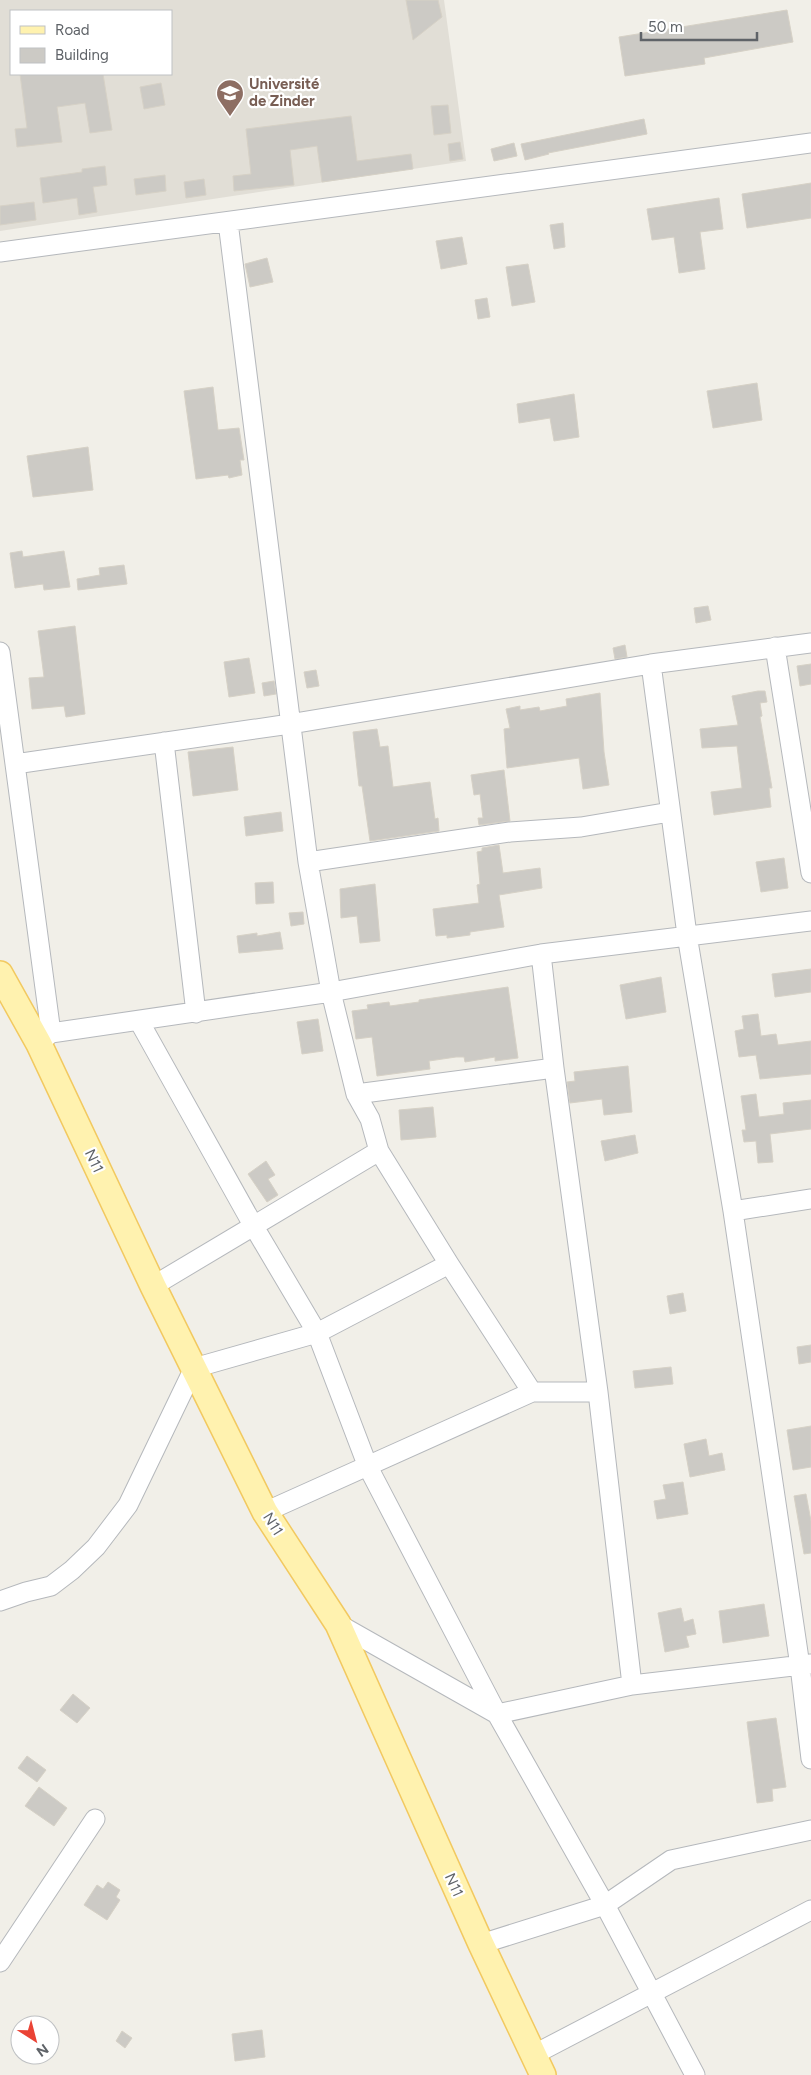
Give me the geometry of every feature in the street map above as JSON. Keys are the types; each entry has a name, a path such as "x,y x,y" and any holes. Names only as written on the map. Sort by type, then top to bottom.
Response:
{"main road":[{"name":"N11","path":"1,978 45,1038 153,1286 265,1512 338,1624 481,1944 538,2065"}],"street":[{"path":"0,252 811,143"},
{"path":"228,222 308,862 331,992 356,1094 370,1119 379,1151 532,1392"},
{"path":"15,764 290,724 651,664 811,643"},
{"path":"775,647 811,873"},
{"path":"0,652 15,764 45,1038 139,1021 331,992 541,954 811,921"},
{"path":"651,664 687,935 806,1665 811,1758"},
{"path":"164,742 196,1013"},
{"path":"308,862 510,832 581,827 670,812"},
{"path":"541,954 554,1068 598,1392 632,1684"},
{"path":"139,1021 253,1225 317,1333 368,1467 497,1714 652,1992 695,2075"},
{"path":"356,1094 554,1068"},
{"path":"153,1286 379,1151"},
{"path":"733,1210 811,1199"},
{"path":"0,1602 26,1592 51,1586 72,1570 96,1547 128,1505 194,1368 317,1333 449,1264"},
{"path":"265,1512 532,1392 598,1392"},
{"path":"338,1624 497,1714 632,1684 806,1665"},
{"path":"0,1962 95,1819"},
{"path":"481,1944 604,1905 671,1860 811,1830"},
{"path":"538,2065 652,1992 811,1910"}],"shaded area":[{"name":"Université de Zinder","path":"0,0 444,0 466,161 0,231"}],"building":[{"path":"406,0 438,0 442,17 413,40"},
{"path":"787,10 793,42 704,58 705,64 625,76 619,37"},
{"path":"20,75 103,75 112,130 90,133 85,103 57,107 62,142 17,147 15,129 27,128"},
{"path":"161,83 165,105 144,109 140,87"},
{"path":"448,105 451,133 434,135 431,106"},
{"path":"351,116 357,161 411,154 413,169 322,182 317,146 290,150 294,185 234,191 233,176 251,174 246,129"},
{"path":"644,119 647,134 548,153 525,160 521,144"},
{"path":"460,142 463,159 450,161 448,144"},
{"path":"514,143 517,156 494,161 491,149"},
{"path":"105,166 107,185 93,187 97,212 79,215 77,198 43,203 40,178 82,172 82,169"},
{"path":"165,175 166,191 136,195 134,179"},
{"path":"204,179 206,195 186,198 184,182"},
{"path":"811,183 811,218 747,228 742,194"},
{"path":"719,198 723,229 700,232 705,269 679,273 674,237 652,240 647,209"},
{"path":"34,202 36,220 0,225 0,206"},
{"path":"563,223 565,247 554,249 550,225"},
{"path":"462,237 467,264 441,269 436,241"},
{"path":"267,258 273,282 250,287 245,264"},
{"path":"528,264 535,302 512,306 506,267"},
{"path":"487,298 490,317 478,319 475,300"},
{"path":"757,383 762,420 713,428 707,391"},
{"path":"213,387 218,430 239,428 244,460 240,460 242,475 229,478 228,475 196,479 184,391"},
{"path":"574,394 579,437 554,441 550,418 519,423 517,404"},
{"path":"88,447 93,490 33,497 27,456"},
{"path":"22,551 23,557 64,551 70,587 44,590 43,584 15,588 10,553"},
{"path":"124,565 127,584 78,590 77,579 100,575 99,568"},
{"path":"708,606 711,620 696,623 694,608"},
{"path":"75,626 85,714 66,717 64,706 32,709 29,678 44,677 38,631"},
{"path":"625,645 627,657 615,659 613,648"},
{"path":"249,658 255,693 229,697 224,662"},
{"path":"811,664 811,684 800,686 797,666"},
{"path":"316,670 319,686 307,688 304,672"},
{"path":"274,681 276,694 264,696 262,683"},
{"path":"765,691 767,702 760,703 762,716 760,717 772,788 769,788 771,807 714,815 711,792 742,788 737,746 702,748 700,729 738,725 732,696"},
{"path":"600,693 604,752 609,785 583,789 579,758 507,768 504,729 510,728 506,709 520,706 520,710 539,707 540,711 567,706 566,699"},
{"path":"377,729 380,747 388,746 393,787 430,782 435,819 438,818 439,831 370,841 362,786 359,786 353,732"},
{"path":"233,747 238,790 193,796 188,752"},
{"path":"504,770 510,821 479,825 478,818 483,818 480,794 474,795 471,775"},
{"path":"281,812 283,831 246,836 244,817"},
{"path":"499,845 503,873 540,868 542,888 499,895 504,927 470,932 470,935 447,938 447,935 436,936 433,909 479,903 477,885 480,884 477,852 482,851 482,848"},
{"path":"784,858 788,888 761,892 756,862"},
{"path":"273,882 274,903 256,904 255,883"},
{"path":"375,884 380,941 360,943 357,916 341,918 340,889"},
{"path":"303,912 304,924 291,926 289,913"},
{"path":"280,932 283,949 239,953 237,936 257,933 257,936"},
{"path":"811,969 811,992 775,997 772,974"},
{"path":"661,977 666,1012 626,1019 620,985"},
{"path":"508,987 518,1058 495,1061 495,1057 465,1062 464,1057 456,1057 429,1061 430,1069 377,1076 372,1037 356,1039 352,1011 368,1009 367,1005 389,1002 390,1006"},
{"path":"758,1014 761,1036 776,1034 778,1045 811,1041 811,1074 760,1079 756,1055 739,1057 735,1031 744,1029 742,1016"},
{"path":"318,1019 323,1051 302,1054 297,1022"},
{"path":"628,1066 632,1112 604,1115 602,1099 570,1103 567,1082 575,1081 574,1072"},
{"path":"756,1094 759,1117 784,1114 783,1103 811,1100 811,1129 770,1134 773,1162 758,1163 756,1141 744,1142 742,1130 746,1130 741,1096"},
{"path":"433,1107 436,1137 401,1140 399,1110"},
{"path":"635,1135 638,1153 605,1161 601,1141"},
{"path":"266,1161 275,1175 268,1179 278,1195 267,1202 248,1174"},
{"path":"683,1293 686,1311 670,1314 667,1296"},
{"path":"811,1345 811,1362 799,1364 797,1347"},
{"path":"671,1367 673,1384 635,1388 633,1371"},
{"path":"811,1426 811,1467 793,1470 787,1430"},
{"path":"706,1439 709,1456 722,1453 725,1470 690,1477 684,1444"},
{"path":"683,1482 688,1514 657,1519 654,1501 666,1499 663,1485"},
{"path":"806,1494 811,1521 811,1553 804,1554 794,1496"},
{"path":"764,1604 769,1636 723,1643 719,1611"},
{"path":"681,1608 684,1622 693,1619 696,1634 686,1636 689,1647 665,1652 658,1613"},
{"path":"73,1694 90,1708 77,1723 60,1710"},
{"path":"776,1718 786,1787 772,1789 773,1801 757,1803 747,1722"},
{"path":"27,1756 46,1770 37,1782 18,1768"},
{"path":"39,1787 67,1808 54,1826 25,1806"},
{"path":"108,1882 120,1890 116,1897 120,1900 107,1920 84,1905 97,1885 103,1889"},
{"path":"262,2030 265,2057 235,2061 232,2034"},
{"path":"122,2031 132,2038 125,2048 116,2041"}],"place":[{"name":"Université de Zinder","path":"230,117"}]}
